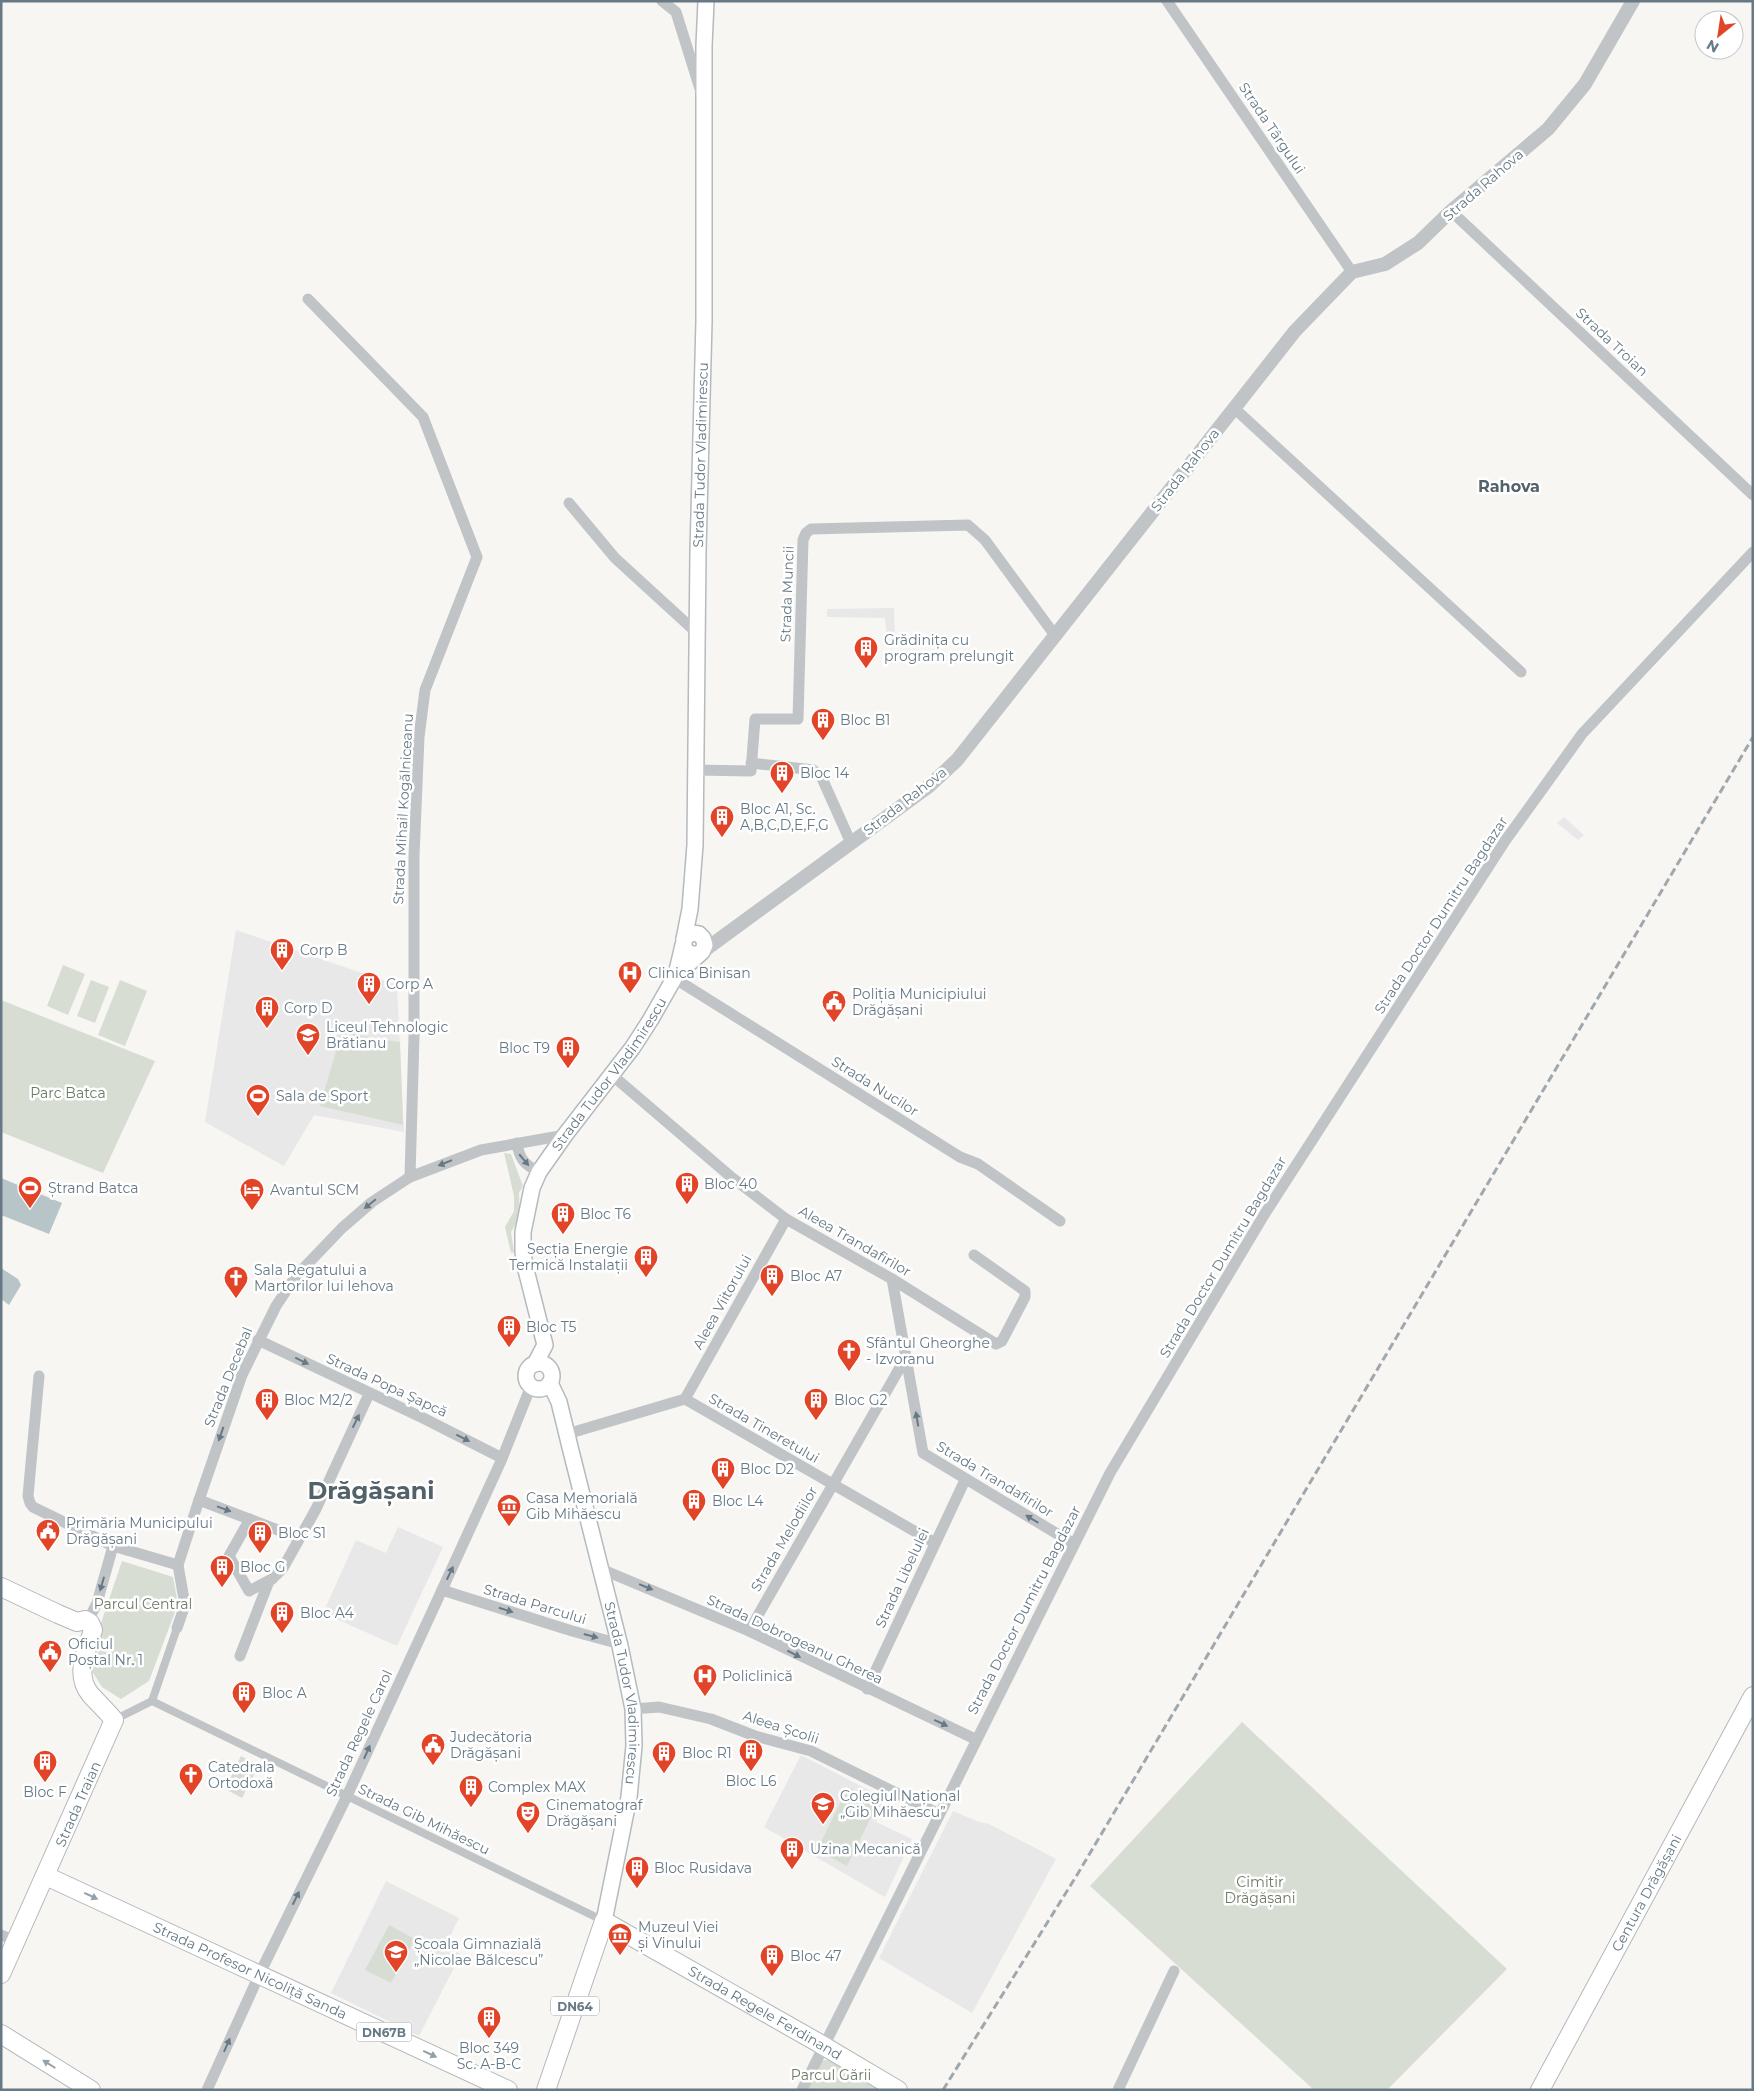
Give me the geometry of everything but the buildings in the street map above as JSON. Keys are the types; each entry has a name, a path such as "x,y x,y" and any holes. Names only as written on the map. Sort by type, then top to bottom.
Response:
{"main road":[{"name":"Strada Tudor Vladimirescu","path":"675,977 690,909 695,845 697,633 704,320 706,1"},
{"name":"Strada Tudor Vladimirescu","path":"542,1366 545,1345 523,1252 523,1232 532,1188 539,1172 612,1075 651,1020 675,977 701,944 690,909"},
{"path":"684,942 691,933 701,944"},
{"name":"Strada Tudor Vladimirescu","path":"542,1366 552,1375 550,1383 559,1402 620,1644 633,1709 634,1746 629,1797 604,1921 546,2090"},
{"name":"Strada Tudor Vladimirescu","path":"531,1386 527,1379 527,1372 542,1366"},
{"path":"531,1386 543,1388 550,1383"},
{"path":"1,1587 58,1614 81,1629 82,1677 85,1685 114,1720"},
{"name":"Centura Drăgășani","path":"1540,2090 1753,1696"},
{"name":"Strada Traian","path":"1,1974 9,1938 46,1876 114,1720"},
{"name":"Strada Profesor Nicoliță Sanda","path":"46,1876 260,1973 508,2090"},
{"name":"Strada Regele Ferdinand","path":"604,1921 824,2046 890,2088"},
{"path":"1,2034 91,2090"}],"street":[{"path":"662,1 676,12 704,103"},
{"name":"Strada Târgului","path":"1167,1 1352,272"},
{"name":"Strada Rahova","path":"701,944 725,935 929,786 957,760 1054,634 1190,466 1295,331 1352,272 1385,264 1418,243 1451,211 1548,129 1585,84 1633,1"},
{"name":"Strada Troian","path":"1451,211 1753,495"},
{"name":"Strada Mihail Kogălniceanu","path":"308,299 423,417 478,557 425,690 418,737 414,856 414,1036 410,1177"},
{"path":"1234,408 1521,672"},
{"path":"569,503 615,558 697,633"},
{"name":"Strada Muncii","path":"751,763 755,719 798,719 803,540 810,529 968,525 985,540 1054,634"},
{"name":"Strada Doctor Dumitru Bagdazar","path":"802,2090 975,1739 1110,1472 1264,1215 1506,841 1582,734 1753,552"},
{"path":"696,770 751,772 751,763 813,770 821,776 851,843"},
{"name":"Strada Nucilor","path":"675,977 960,1157 978,1164 1060,1220"},
{"name":"Aleea Trandafirilor","path":"612,1075 730,1176 786,1219 892,1278 996,1344 1002,1341 1025,1297 1024,1291 974,1255"},
{"name":"Strada Decebal","path":"178,1565 242,1375 276,1306 306,1264 372,1202 410,1177 467,1154 565,1135"},
{"path":"517,1143 518,1153 524,1163 539,1172"},
{"name":"Aleea Viitorului","path":"685,1399 786,1219"},
{"name":"Strada Trandafirilor","path":"892,1278 923,1453 1074,1544"},
{"name":"Strada Popa Șapcă","path":"258,1340 423,1418 502,1458"},
{"name":"Strada Melodiilor","path":"749,1631 906,1357"},
{"path":"40,1376 28,1496 30,1502 34,1507 113,1546 178,1565 185,1605 152,1700 114,1720"},
{"name":"Strada Regele Carol","path":"207,2090 260,1973 347,1796 442,1590 502,1458 531,1386"},
{"path":"250,1519 229,1556 249,1591 269,1581 283,1568 316,1509 370,1394"},
{"path":"567,1434 685,1399"},
{"name":"Strada Tineretului","path":"685,1399 936,1543"},
{"name":"Strada Libelulei","path":"867,1689 965,1480"},
{"path":"199,1500 299,1538"},
{"path":"81,1629 96,1603 113,1546"},
{"name":"Strada Dobrogeanu Gherea","path":"601,1569 749,1631 975,1739"},
{"path":"240,1656 269,1581"},
{"name":"Strada Parcului","path":"442,1590 620,1644"},
{"name":"Strada Gib Mihăescu","path":"152,1700 604,1921"},
{"name":"Aleea Școlii","path":"633,1709 659,1707 711,1719 756,1736 811,1751 939,1814"},
{"path":"1118,2090 1174,1971"}],"shaded area":[{"path":"894,608 895,639 887,638 885,618 827,617 827,609"},
{"path":"1564,817 1584,835 1578,840 1557,823"},
{"name":"Liceul Tehnologic Brătianu","path":"236,930 397,985 404,1132 314,1115 284,1166 205,1122"},
{"name":"Ștrand Batca","path":"1,1178 62,1203 49,1234 1,1215"},
{"path":"1,1268 18,1279 21,1285 9,1305 1,1299"},
{"path":"398,1527 443,1547 397,1646 323,1613 356,1540 386,1553"},
{"name":"Colegiul Național „Gib Mihăescu”","path":"801,1755 886,1799 876,1822 912,1839 885,1897 764,1827"},
{"path":"953,1811 979,1822 989,1824 1056,1859 972,2013 879,1958"},
{"name":"Școala Gimnazială „Nicolae Bălcescu”","path":"386,1881 459,1918 445,1946 461,1954 419,2036 331,1993"}],"green space":[{"path":"63,965 85,974 68,1015 47,1006"},
{"path":"91,980 109,987 95,1023 77,1016"},
{"path":"120,980 147,991 125,1046 98,1035"},
{"name":"Parc Batca","path":"1,1000 155,1061 103,1173 1,1132"},
{"path":"342,1031 376,1039 400,1042 403,1125 320,1106"},
{"path":"504,1153 511,1154 523,1186 519,1193 520,1217 511,1232 514,1252 511,1253 505,1227 514,1211 514,1196"},
{"name":"Parcul Central","path":"122,1561 173,1577 178,1604 149,1681 121,1699 102,1687 90,1668 95,1641"},
{"name":"Cimitir Drăgășani","path":"1242,1722 1507,1969 1387,2090 1314,2090 1090,1886"},
{"path":"241,1756 259,1765 242,1798 225,1789"},
{"path":"848,1787 878,1803 847,1866 817,1850"},
{"path":"389,1925 415,1939 391,1983 365,1970"},
{"name":"Parcul Gării","path":"833,2058 880,2089 808,2090 822,2061"}],"railway":[{"path":"943,2090 1077,1875 1753,737"}],"place":[{"name":"Grădinița cu program prelungit","path":"866,669"},
{"name":"Bloc B1","path":"823,741"},
{"name":"Bloc 14","path":"782,794"},
{"name":"Bloc A1, Sc. A,B,C,D,E,F,G","path":"722,838"},
{"name":"Corp B","path":"282,971"},
{"name":"Clinica Binisan","path":"630,994"},
{"name":"Corp A","path":"369,1005"},
{"name":"Poliția Municipiului Drăgășani","path":"834,1023"},
{"name":"Corp D","path":"267,1029"},
{"name":"Liceul Tehnologic Brătianu","path":"308,1056"},
{"name":"Bloc T9","path":"568,1069"},
{"name":"Sala de Sport","path":"258,1117"},
{"name":"Bloc 40","path":"687,1205"},
{"name":"Ștrand Batca","path":"30,1209"},
{"name":"Avantul SCM","path":"252,1211"},
{"name":"Bloc T6","path":"563,1235"},
{"name":"Secția Energie Termică Instalații","path":"646,1278"},
{"name":"Bloc A7","path":"772,1297"},
{"name":"Sala Regatului a Martorilor lui Iehova","path":"236,1299"},
{"name":"Bloc T5","path":"509,1348"},
{"name":"Sfântul Gheorghe - Izvoranu","path":"849,1372"},
{"name":"Bloc M2/2","path":"267,1421"},
{"name":"Bloc G2","path":"816,1421"},
{"name":"Bloc D2","path":"723,1490"},
{"name":"Bloc L4","path":"694,1522"},
{"name":"Casa Memorială Gib Mihăescu","path":"509,1527"},
{"name":"Primăria Municipului Drăgășani","path":"48,1552"},
{"name":"Bloc S1","path":"260,1554"},
{"name":"Bloc G","path":"222,1588"},
{"name":"Bloc A4","path":"282,1634"},
{"name":"Oficiul Poștal Nr. 1","path":"50,1673"},
{"name":"Policlinică","path":"705,1697"},
{"name":"Bloc A","path":"244,1714"},
{"name":"Judecătoria Drăgășani","path":"433,1766"},
{"name":"Bloc L6","path":"751,1772"},
{"name":"Bloc R1","path":"664,1774"},
{"name":"Bloc F","path":"45,1783"},
{"name":"Catedrala Ortodoxă","path":"191,1796"},
{"name":"Complex MAX","path":"471,1808"},
{"name":"Colegiul Național „Gib Mihăescu”","path":"823,1825"},
{"name":"Cinematograf Drăgășani","path":"528,1834"},
{"name":"Uzina Mecanică","path":"792,1870"},
{"name":"Bloc Rusidava","path":"637,1889"},
{"name":"Muzeul Viei și Vinului","path":"620,1956"},
{"name":"Școala Gimnazială „Nicolae Bălcescu”","path":"396,1973"},
{"name":"Bloc 47","path":"772,1977"},
{"name":"Bloc 349 Sc. A-B-C","path":"489,2039"}],"district":[{"name":"Rahova","path":"1509,486"},
{"name":"Drăgășani","path":"371,1490"}]}
